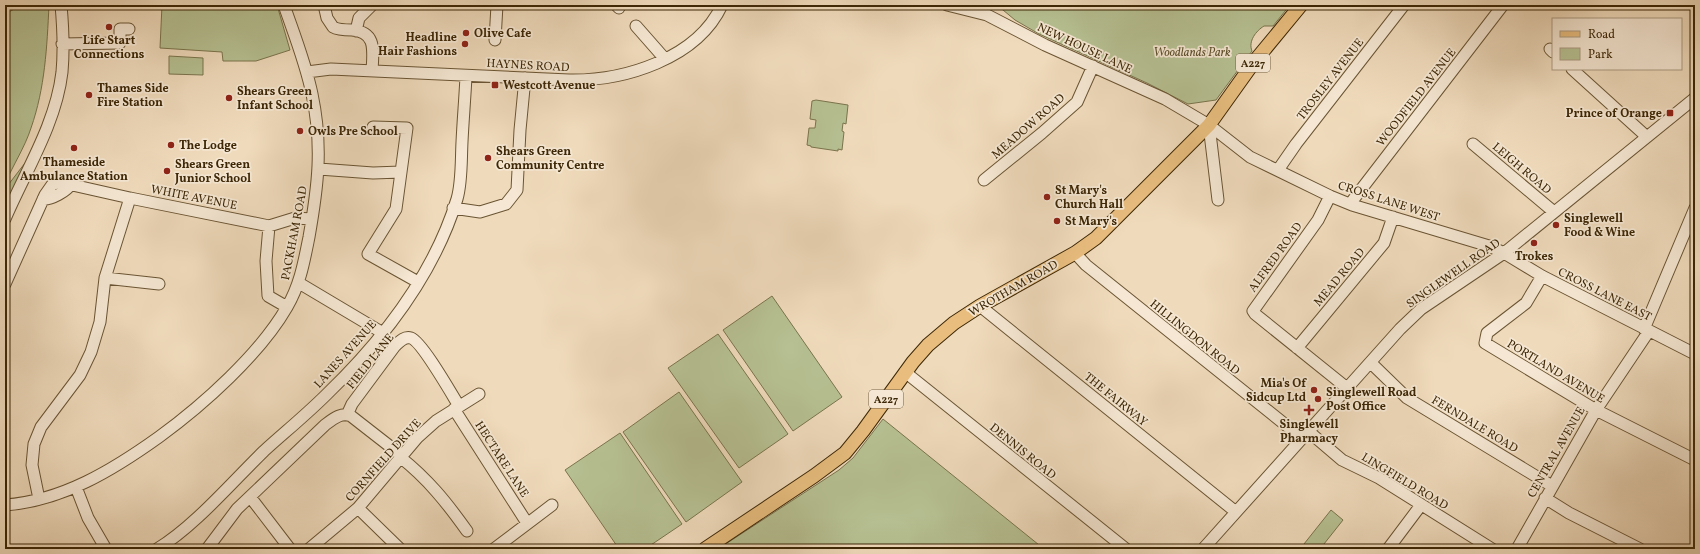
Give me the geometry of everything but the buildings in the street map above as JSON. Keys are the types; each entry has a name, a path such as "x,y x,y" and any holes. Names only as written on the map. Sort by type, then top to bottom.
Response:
{"main road":[{"name":"WROTHAM ROAD","path":"705,549 840,457 856,440 905,372 928,346 954,323 980,306 1075,253 1096,238 1209,125 1254,62 1301,5"}],"street":[{"path":"5,219 49,121 62,73 61,5"},
{"name":"PACKHAM ROAD","path":"5,505 58,494 76,487 126,461 172,428 231,376 259,344 287,307 299,283 312,219 319,169 316,123 307,72 284,5"},
{"path":"324,5 327,18 332,27 335,29 365,33 372,42 372,71"},
{"path":"356,31 359,18 372,5"},
{"path":"495,40 497,5"},
{"name":"HAYNES ROAD","path":"307,72 322,69 581,81 608,78 636,71 665,59 680,50 714,20 722,5"},
{"name":"NEW HOUSE LANE","path":"947,5 983,9 1045,45 1165,99 1209,125"},
{"name":"TROSLEY AVENUE","path":"1278,170 1296,144 1404,5"},
{"name":"WOODFIELD AVENUE","path":"1352,205 1353,200 1503,5"},
{"path":"636,26 665,59"},
{"path":"62,44 120,43 120,30 129,29"},
{"name":"MEADOW ROAD","path":"984,180 1042,134 1076,102 1093,66"},
{"path":"1573,70 1647,137"},
{"name":"LANES AVENUE","path":"157,549 190,523 327,394 360,360 383,333 418,282 440,245 457,200 460,177 466,76"},
{"path":"453,208 480,212 506,204 517,190 520,130 525,78"},
{"name":"SINGLEWELL ROAD","path":"1203,549 1400,329 1421,309 1504,253 1695,98"},
{"path":"1209,125 1218,200"},
{"name":"CROSS LANE WEST","path":"1209,125 1250,157 1330,196 1352,205 1489,246 1504,253"},
{"path":"372,127 407,128 396,210 390,222 368,254 418,282"},
{"name":"LEIGH ROAD","path":"1473,144 1554,212"},
{"path":"319,169 373,173 401,172"},
{"name":"WHITE AVENUE","path":"5,284 43,199 48,199 69,188 71,184 130,198 269,226 295,218 312,219"},
{"name":"ALFRED ROAD","path":"1330,196 1318,220 1253,311 1347,388"},
{"path":"39,499 32,465 34,444 41,427 77,380 87,360 99,327 105,278 130,198"},
{"name":"CENTRAL AVENUE","path":"1517,549 1596,410 1646,330 1695,208"},
{"name":"MEAD ROAD","path":"1297,348 1384,243 1393,217"},
{"path":"269,226 266,261 268,296 287,307"},
{"name":"HILLINGDON ROAD","path":"1075,253 1086,265 1305,434"},
{"name":"CROSS LANE EAST","path":"1504,253 1542,276 1695,354"},
{"name":"PORTLAND AVENUE","path":"1542,276 1526,303 1487,333 1485,343 1596,410 1695,460"},
{"path":"105,278 159,284"},
{"path":"299,283 383,333"},
{"name":"THE FAIRWAY","path":"980,306 1236,512"},
{"name":"FIELD LANE","path":"347,415 352,404 395,346 401,340 406,338 412,339 421,346 456,408"},
{"name":"FERNDALE ROAD","path":"1371,363 1407,398 1552,486"},
{"name":"DENNIS ROAD","path":"905,372 1126,549"},
{"name":"CORNFIELD DRIVE","path":"310,549 358,508 424,431 456,408 479,394"},
{"name":"HECTARE LANE","path":"456,408 527,523"},
{"path":"207,549 237,509 251,498 255,492 325,425 334,418 347,415 354,418 421,474 443,497 467,532"},
{"name":"LINGFIELD ROAD","path":"1305,434 1342,460 1379,478 1492,549"},
{"path":"76,487 88,518 106,549"},
{"path":"251,498 290,549"},
{"path":"1545,498 1569,513 1640,549"},
{"path":"494,549 552,505"},
{"path":"1388,549 1421,505"},
{"path":"358,508 400,549"}],"green space":[{"path":"22,5 49,5 46,52 36,113 26,142 5,184 5,14"},
{"path":"162,5 277,5 290,50 256,61 223,61 222,52 160,48"},
{"name":"Woodlands Park","path":"997,5 1290,5 1273,26 1264,26 1256,33 1251,44 1252,51 1216,100 1188,104 1147,83 1039,34 1015,20"},
{"path":"169,56 203,58 203,75 169,74"},
{"path":"816,100 848,105 846,124 843,123 842,131 844,132 842,150 838,149 838,151 811,147 807,145 809,128 815,128 816,120 810,119 812,101"},
{"path":"26,163 5,206 5,189"},
{"path":"772,296 842,397 793,431 723,330"},
{"path":"718,334 788,434 739,468 668,368"},
{"path":"679,392 742,482 686,522 623,432"},
{"path":"883,419 1044,549 718,549 839,470 853,458"},
{"path":"620,433 682,524 645,549 619,549 565,470"},
{"path":"1331,510 1343,520 1320,549 1300,549"}],"place":[{"name":"Life Start Connections","path":"109,27"},
{"name":"Olive Cafe","path":"466,33"},
{"name":"Headline Hair Fashions","path":"465,44"},
{"name":"Westcott Avenue","path":"495,85"},
{"name":"Thames Side Fire Station","path":"89,95"},
{"name":"Shears Green Infant School","path":"229,98"},
{"name":"Prince of Orange","path":"1670,113"},
{"name":"Owls Pre School","path":"300,131"},
{"name":"The Lodge","path":"171,145"},
{"name":"Thameside Ambulance Station","path":"74,148"},
{"name":"Shears Green Community Centre","path":"488,158"},
{"name":"Shears Green Junior School","path":"167,171"},
{"name":"St Mary's Church Hall","path":"1047,197"},
{"name":"St Mary's","path":"1057,221"},
{"name":"Singlewell Food & Wine","path":"1556,225"},
{"name":"Trokes","path":"1534,243"},
{"name":"Mia's Of Sidcup Ltd","path":"1314,390"},
{"name":"Singlewell Road Post Office","path":"1318,399"},
{"name":"Singlewell Pharmacy","path":"1309,410"}]}
